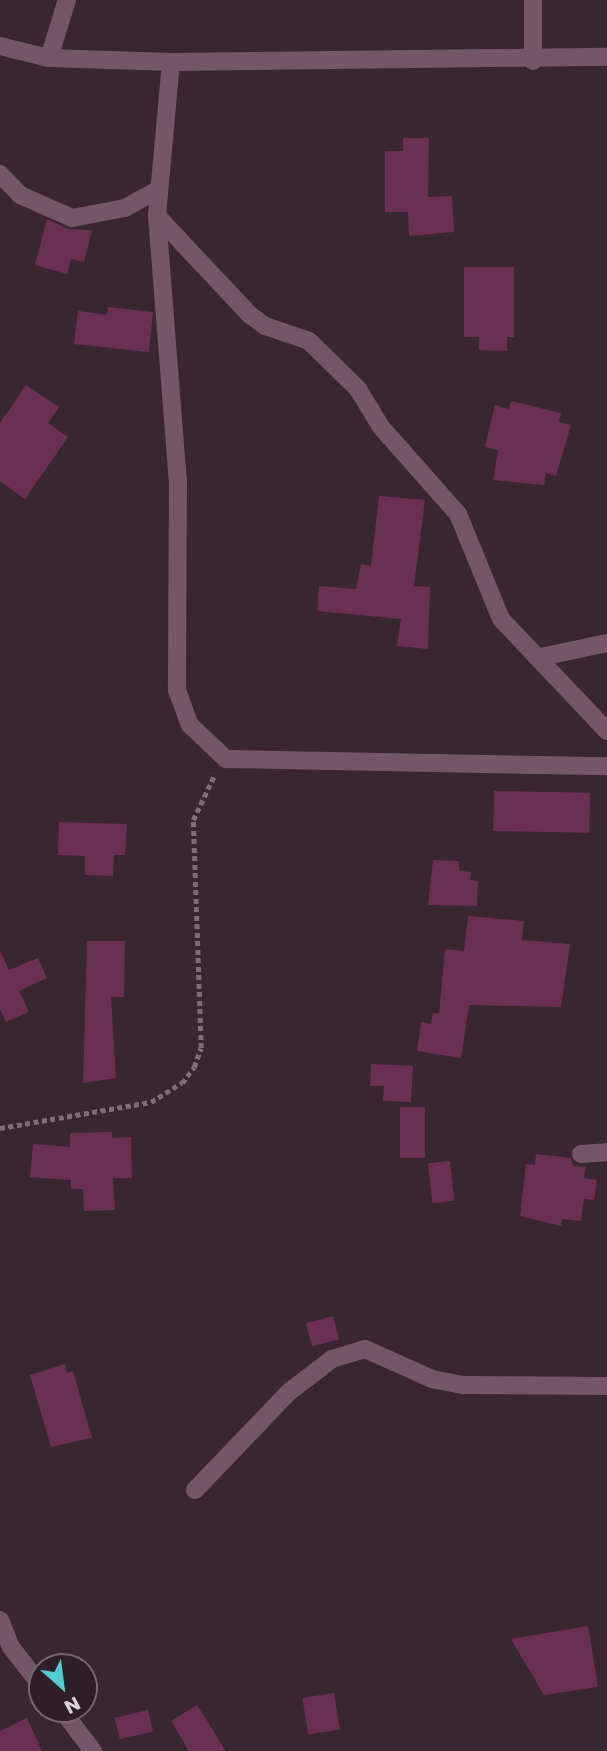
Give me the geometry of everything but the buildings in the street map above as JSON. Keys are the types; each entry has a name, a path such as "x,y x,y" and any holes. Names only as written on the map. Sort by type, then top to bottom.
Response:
{"street":[{"path":"49,58 67,0"},
{"path":"533,0 533,61"},
{"path":"0,46 49,58 171,62 533,61 607,57"},
{"path":"171,62 157,216 178,480 177,690 190,724 226,759 607,766"},
{"path":"0,174 20,195 72,218 125,208 159,189"},
{"path":"157,216 250,315 265,326 309,341 358,389 381,427 458,514 501,619 541,657 607,731"},
{"path":"541,657 607,643"},
{"path":"581,1154 607,1152"},
{"path":"195,1490 289,1392 332,1359 365,1349 432,1379 464,1385 607,1387"},
{"path":"0,1620 11,1647 28,1669"},
{"path":"72,1723 93,1751"}],"path":[{"path":"0,1128 151,1102 182,1083 194,1067 201,1048 193,820 198,801 226,759"}]}
